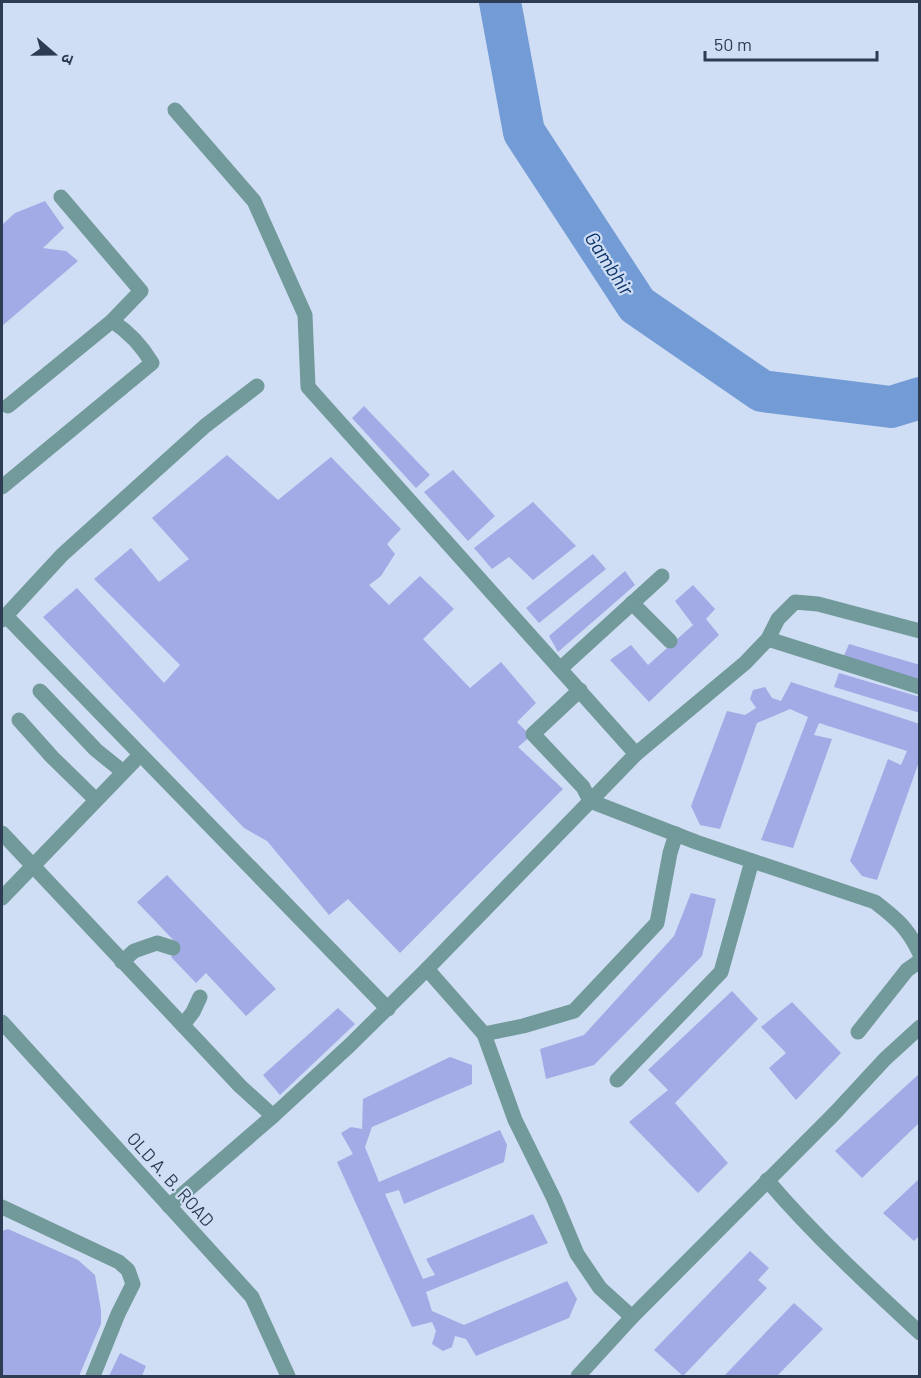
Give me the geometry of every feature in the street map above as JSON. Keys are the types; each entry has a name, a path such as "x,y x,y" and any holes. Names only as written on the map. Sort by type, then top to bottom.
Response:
{"street":[{"path":"175,110 254,201 304,315 308,387 636,754"},
{"path":"8,405 112,321 141,291 61,197"},
{"path":"2,487 153,363 145,350 124,328 112,321"},
{"path":"257,386 205,426 62,555 4,619 388,1009"},
{"path":"560,669 662,576"},
{"path":"169,1206 273,1116 388,1009 636,754 745,663 768,639 778,619 795,602 818,604 920,631"},
{"path":"632,603 670,641"},
{"path":"768,639 920,687"},
{"path":"580,690 534,734 583,787 590,801 752,861 875,902 911,935 918,948"},
{"path":"40,691 96,750 122,771"},
{"path":"19,720 52,757 95,799"},
{"path":"2,898 122,771 140,755"},
{"path":"2,833 240,1086 273,1116"},
{"path":"484,1034 523,1026 574,1011 657,923 670,853 676,834"},
{"path":"617,1080 721,972 752,861"},
{"path":"122,962 134,951 157,943 173,948"},
{"path":"858,1032 907,970 920,961"},
{"path":"427,969 484,1034 515,1120 554,1198 578,1254 600,1288 632,1317"},
{"path":"183,1025 193,1012 200,997"},
{"name":"OLD A. B. ROAD","path":"2,1022 252,1297 288,1377"},
{"path":"578,1376 632,1317 835,1113 885,1059 920,1027"},
{"path":"767,1180 797,1216 920,1333"},
{"path":"2,1207 119,1262 128,1270 133,1284 118,1314 93,1377"}],"building":[{"path":"45,201 64,228 43,248 66,251 78,261 2,326 2,225 15,213"},
{"path":"364,406 430,475 416,488 352,418"},
{"path":"227,455 278,500 331,457 401,529 387,544 395,554 381,576 369,585 389,605 420,576 454,609 423,639 470,688 501,662 536,703 517,722 531,736 518,747 563,789 400,953 348,899 329,915 267,841 244,828 43,617 77,588 164,683 180,665 94,579 131,548 159,582 189,559 152,518"},
{"path":"453,470 495,516 468,541 424,492"},
{"path":"533,502 576,546 533,580 509,557 492,569 474,548"},
{"path":"593,554 606,569 539,623 526,608"},
{"path":"625,571 635,585 558,652 549,636"},
{"path":"693,585 715,609 706,619 719,635 649,702 610,660 631,645 648,665 693,625 675,601"},
{"path":"849,644 920,665 920,681 843,658"},
{"path":"839,673 920,697 920,713 834,687"},
{"path":"791,682 920,724 920,759 877,880 862,876 850,861 888,759 901,765 907,751 819,723 814,735 832,739 793,848 761,840 808,717 790,709 757,723 720,829 700,825 691,806 727,711 745,715 756,708 750,699 753,690 765,687 772,698 781,701"},
{"path":"167,875 276,989 246,1016 206,973 196,983 171,957 180,947 137,902"},
{"path":"691,893 716,899 702,956 594,1065 546,1079 540,1049 584,1035 674,936"},
{"path":"732,991 758,1019 675,1103 728,1163 698,1193 629,1122 668,1090 648,1070"},
{"path":"792,1002 841,1053 796,1100 769,1068 786,1053 761,1027"},
{"path":"338,1008 355,1024 280,1095 263,1075"},
{"path":"450,1057 472,1065 472,1084 372,1127 365,1147 379,1182 500,1130 507,1145 504,1162 404,1204 399,1190 385,1194 423,1279 435,1275 426,1259 533,1214 548,1243 426,1292 432,1311 464,1325 567,1281 577,1299 569,1318 476,1356 466,1339 455,1336 452,1347 443,1351 432,1344 436,1331 432,1322 412,1327 337,1162 353,1154 341,1133 351,1127 362,1129 363,1099"},
{"path":"920,1073 920,1122 862,1178 835,1151"},
{"path":"920,1178 920,1235 914,1241 883,1213"},
{"path":"8,1229 78,1260 95,1275 101,1324 79,1376 2,1376 2,1231"},
{"path":"750,1251 769,1268 758,1280 767,1288 683,1376 654,1350"},
{"path":"794,1303 823,1329 777,1376 724,1376"},
{"path":"120,1353 146,1366 142,1376 109,1376"}],"waterway":[{"name":"Gambhir","path":"500,2 524,132 637,305 762,391 891,407 920,398"}]}
